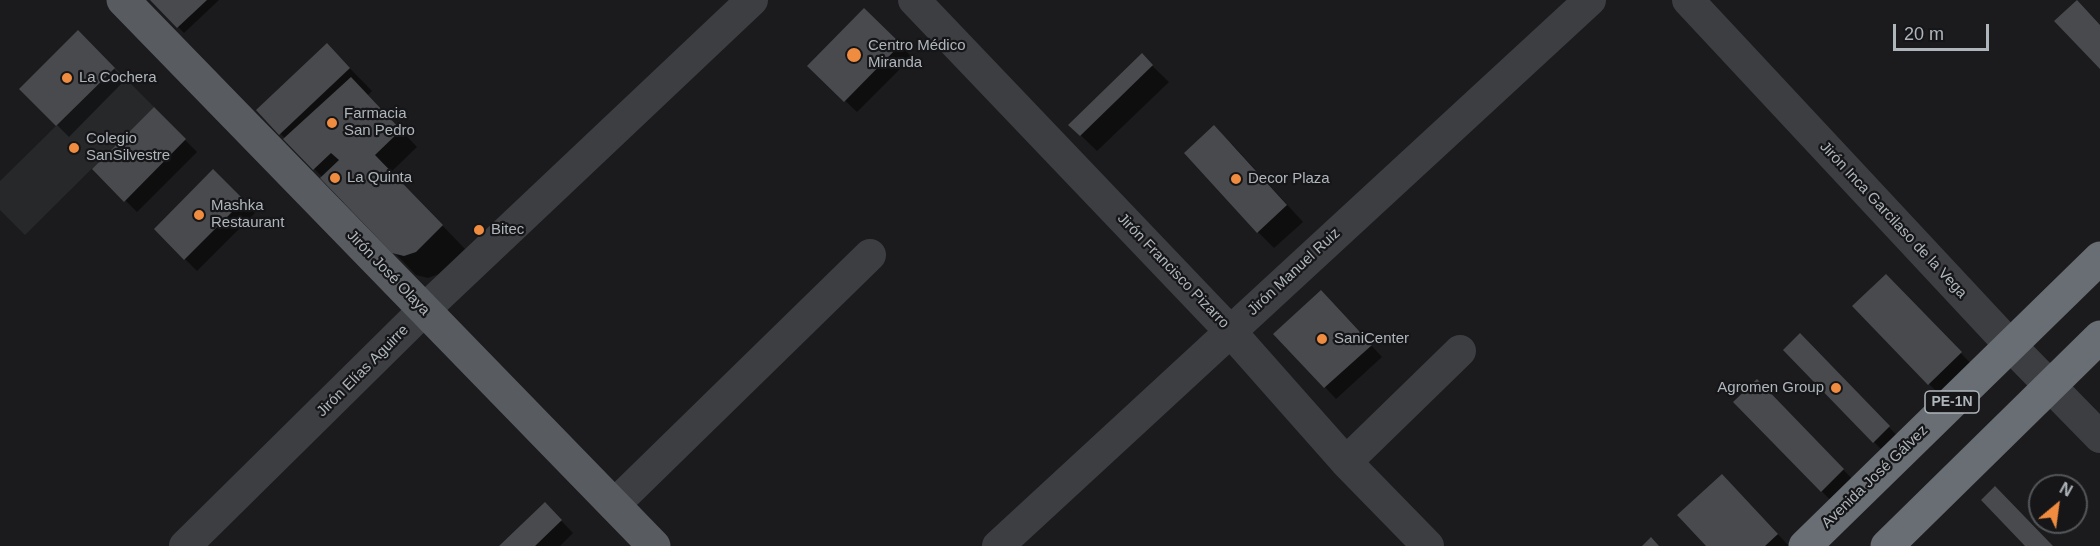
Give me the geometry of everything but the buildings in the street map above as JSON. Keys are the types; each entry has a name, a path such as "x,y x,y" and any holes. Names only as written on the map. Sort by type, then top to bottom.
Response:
{"highway":[{"name":"Avenida José Gálvez","path":"1805,546 2100,258"},
{"path":"1887,546 2100,338"}],"main road":[{"name":"Jirón José Olaya","path":"123,0 654,546"}],"street":[{"name":"Jirón Elías Aguirre","path":"185,546 424,310 752,0"},
{"name":"Jirón Francisco Pizarro","path":"914,0 1230,331 1346,462 1428,546"},
{"name":"Jirón Manuel Ruiz","path":"998,546 1590,0"},
{"name":"Jirón Inca Garcilaso de la Vega","path":"1688,0 2010,345 2100,437"},
{"path":"614,505 870,255"},
{"path":"1346,462 1460,351"}],"shaded area":[{"name":"Colegio SanSilvestre","path":"115,68 154,107 25,235 0,210 0,181"}],"place":[{"name":"Centro Médico Miranda","path":"854,55"},
{"name":"La Cochera","path":"67,78"},
{"name":"Farmacia San Pedro","path":"332,123"},
{"name":"Colegio SanSilvestre","path":"74,148"},
{"name":"La Quinta","path":"335,178"},
{"name":"Decor Plaza","path":"1236,179"},
{"name":"Mashka Restaurant","path":"199,215"},
{"name":"Bitec","path":"479,230"},
{"name":"SaniCenter","path":"1322,339"},
{"name":"Agromen Group","path":"1836,388"}]}
